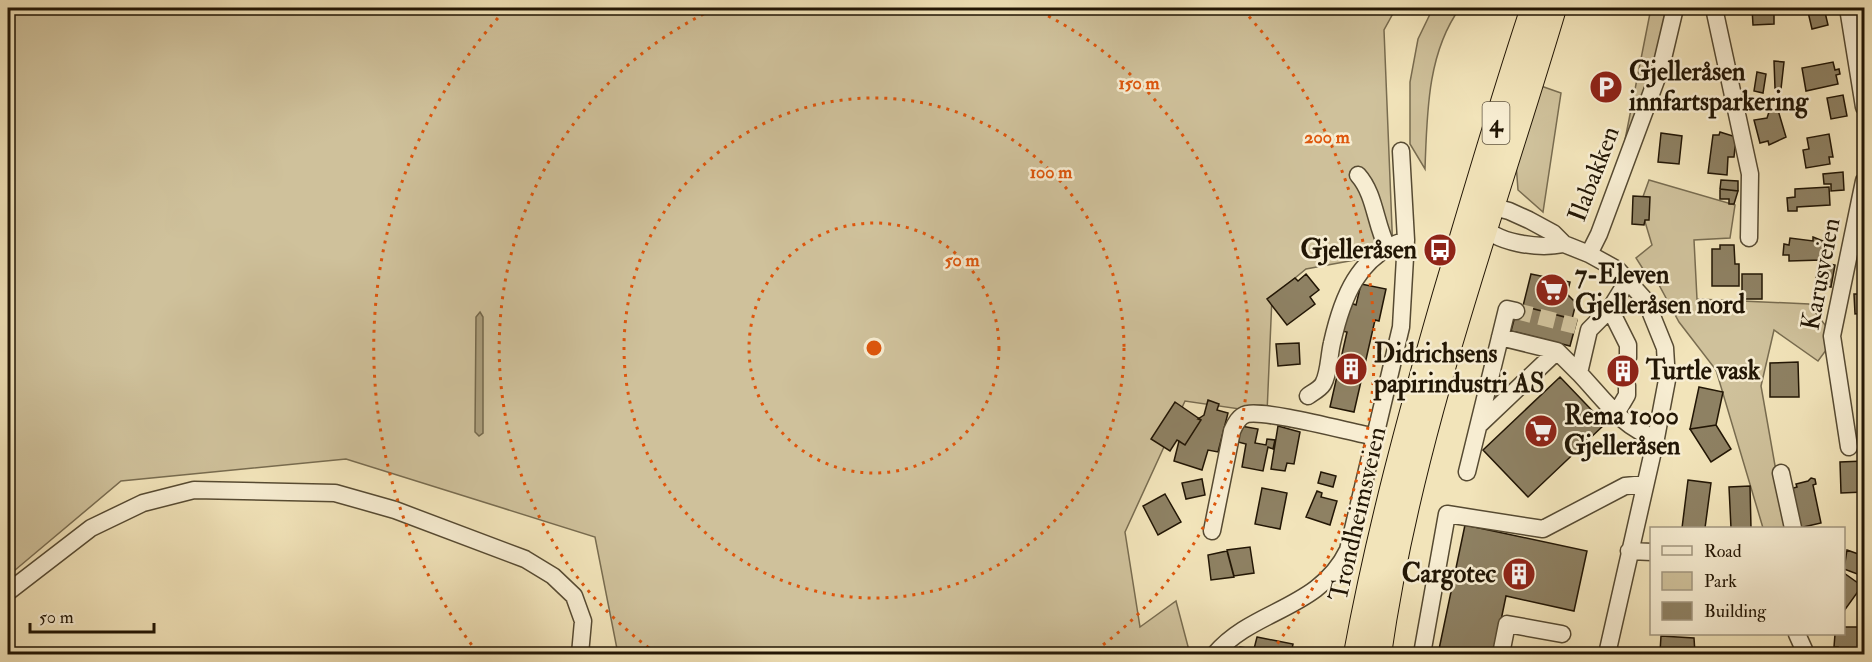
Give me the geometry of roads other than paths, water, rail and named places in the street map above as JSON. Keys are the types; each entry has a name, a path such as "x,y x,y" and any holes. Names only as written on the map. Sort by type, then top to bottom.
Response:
{"highway":[{"name":"Trondheimsveien","path":"1356,654 1397,466 1470,211 1533,8"},
{"name":"Trondheimsveien","path":"1379,654 1393,569 1416,472 1554,8"}],"street":[{"name":"Ilabakken","path":"1589,254 1599,234 1661,67 1675,8"},
{"path":"1714,8 1750,174 1749,238"},
{"path":"1848,8 1864,108"},
{"path":"1215,654 1238,633 1304,599 1343,562 1348,550 1401,327 1406,240 1401,151"},
{"path":"1358,175 1369,187 1378,229 1387,247"},
{"name":"Karusveien","path":"1849,447 1832,336 1864,182"},
{"path":"1564,244 1546,248 1486,232 1470,211 1494,207 1529,220 1553,233 1564,244 1589,254 1618,270 1653,313 1665,348 1667,380 1607,654"},
{"path":"1308,396 1323,384 1333,339 1348,291 1369,261 1387,247 1406,240"},
{"path":"1579,374 1582,328 1610,309 1628,280"},
{"path":"1467,472 1507,309 1516,311"},
{"path":"1610,309 1628,351"},
{"path":"1500,337 1557,351 1628,426 1656,438"},
{"path":"1478,425 1557,351"},
{"path":"1617,412 1627,390"},
{"path":"1212,531 1232,430 1240,417 1247,414 1267,416 1376,437"},
{"path":"1781,473 1793,527"},
{"path":"1422,654 1447,514 1543,529 1625,486 1645,484"},
{"path":"8,591 91,528 143,503 194,490 335,493 395,510 525,559 553,576 574,596 583,621 580,654"},
{"path":"1629,551 1650,552"},
{"path":"1501,654 1507,624 1562,634"},
{"path":"1798,635 1808,654"},
{"path":"1808,635 1808,654"}],"tunnel":[{"path":"1516,311 1576,326"},
{"path":"1627,385 1628,358"}],"place":[{"name":"Gjelleråsen innfartsparkering","path":"1606,87"},
{"name":"Gjelleråsen","path":"1440,250"},
{"name":"7-Eleven Gjelleråsen nord","path":"1552,290"},
{"name":"Didrichsens papirindustri AS","path":"1351,369"},
{"name":"Turtle vask","path":"1623,371"},
{"name":"Rema 1000 Gjelleråsen","path":"1541,431"},
{"name":"Cargotec","path":"1519,574"}]}
